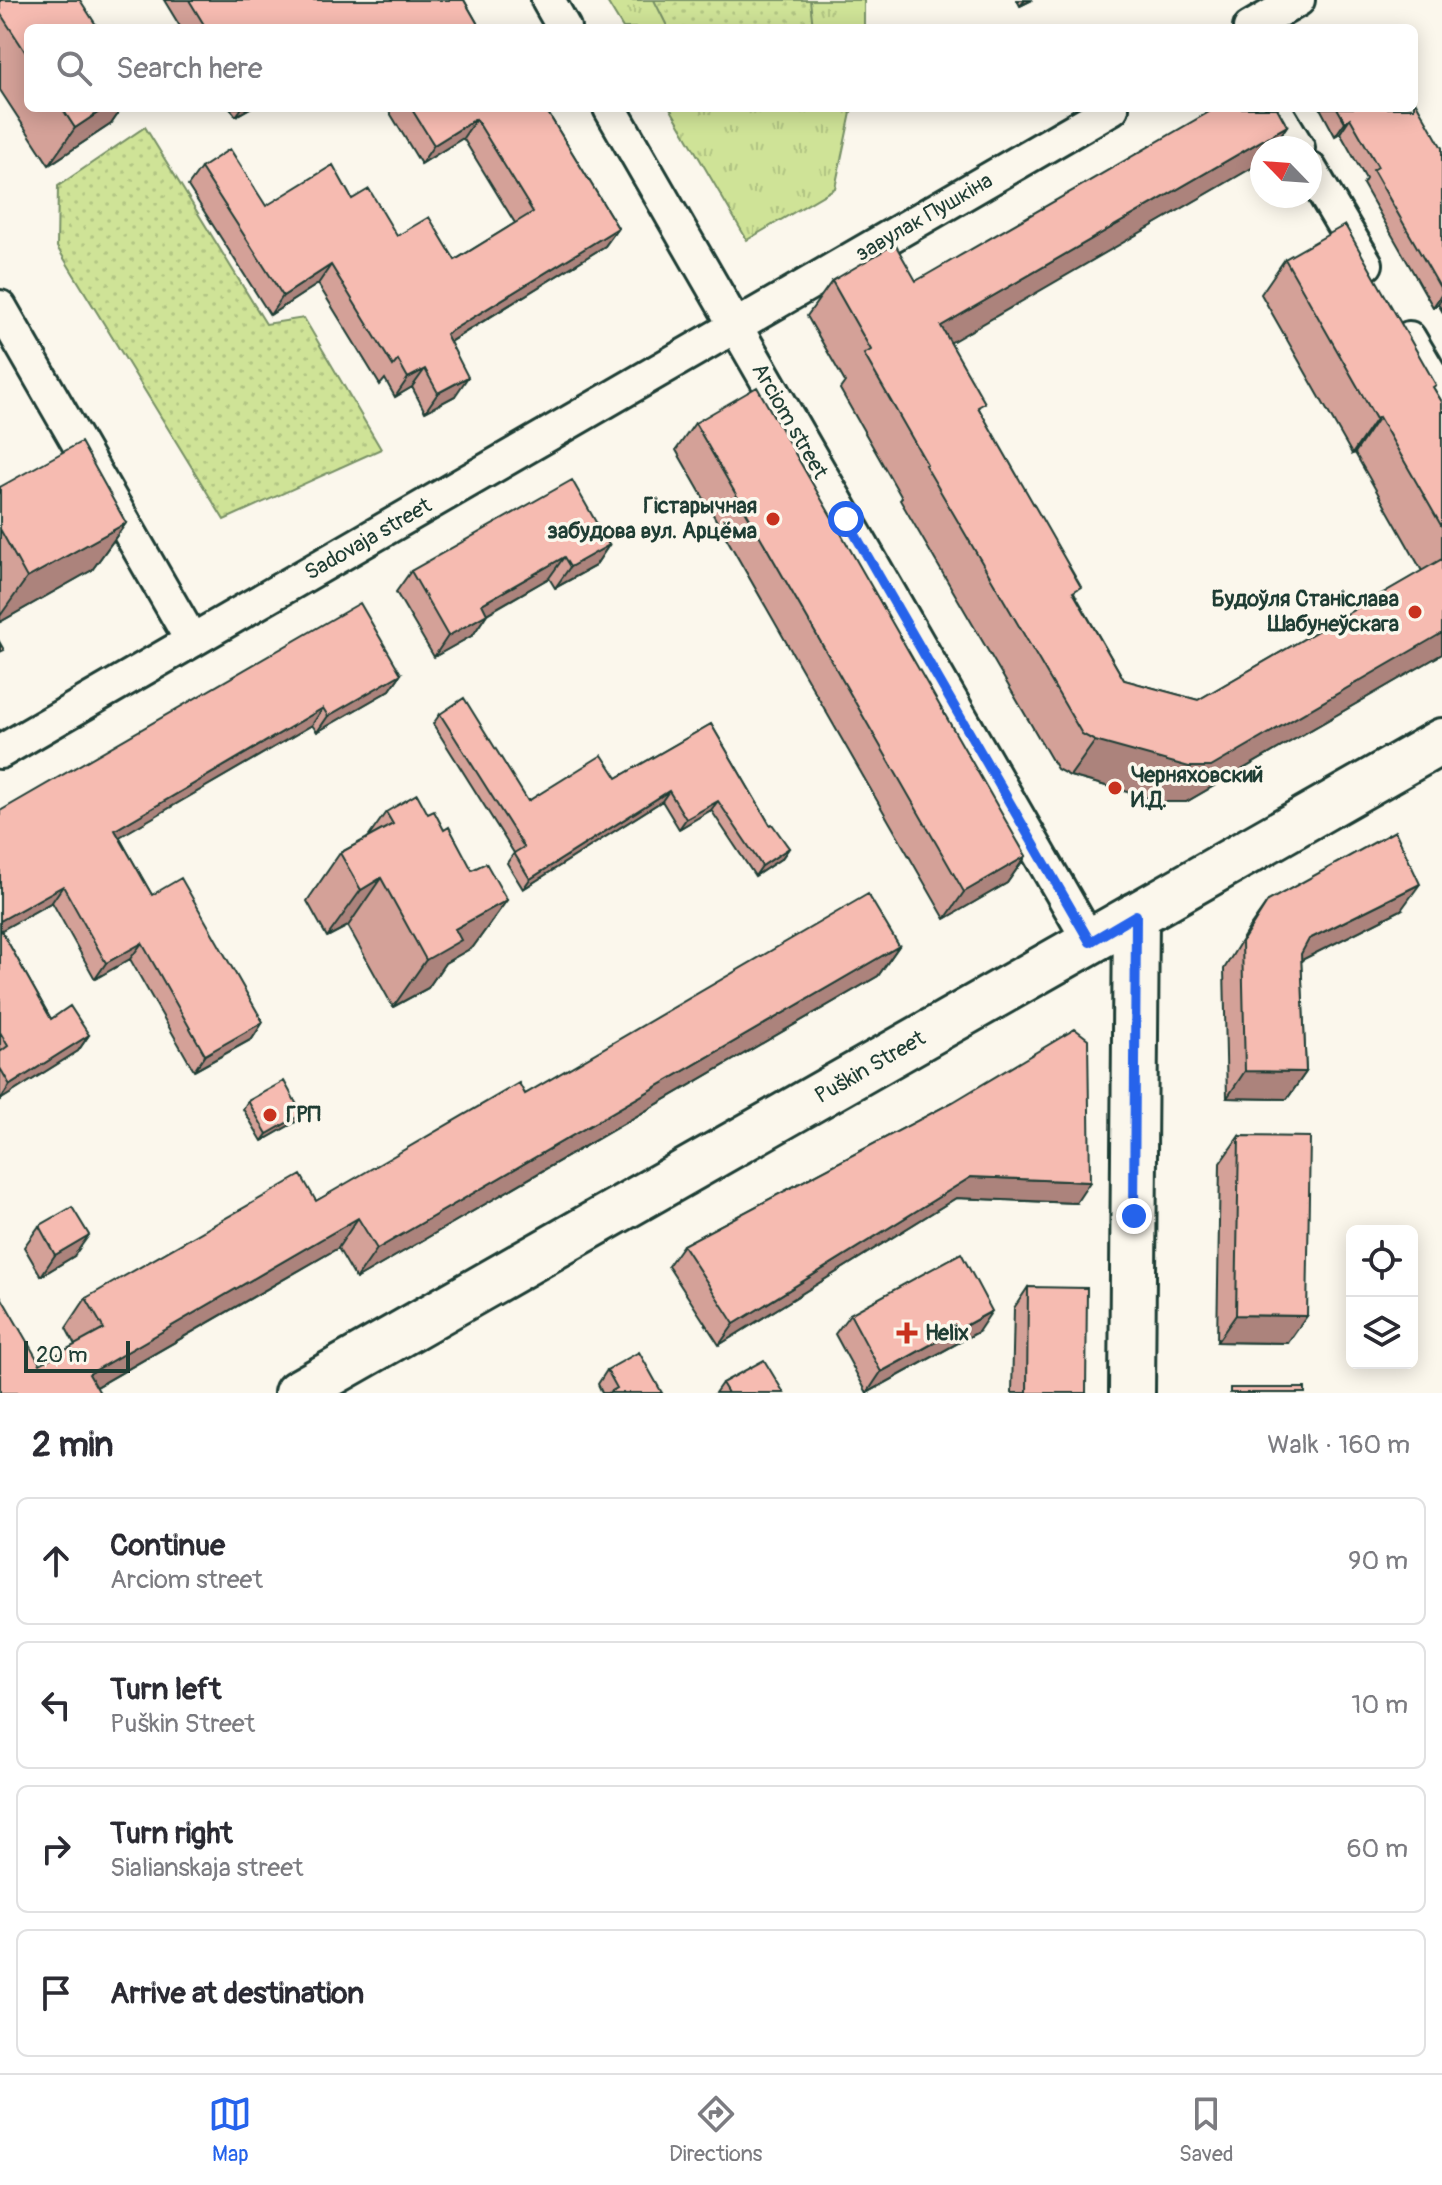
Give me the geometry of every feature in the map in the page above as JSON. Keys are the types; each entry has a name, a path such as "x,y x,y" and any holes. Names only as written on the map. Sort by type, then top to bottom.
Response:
{"street":[{"path":"548,0 562,24"},
{"path":"1257,24 1298,0"},
{"name":"Arciom street","path":"612,112 1090,942"},
{"name":"завулак Пушкіна","path":"735,326 1105,112"},
{"path":"1276,112 1291,136"},
{"path":"1322,189 1442,394"},
{"path":"0,307 192,641"},
{"name":"Sadovaja street","path":"0,752 735,326"},
{"name":"Puškin Street","path":"297,1393 1442,741"},
{"path":"1132,1393 1136,915"}],"green space":[{"path":"606,0 864,0 864,24 621,24"},
{"path":"654,0 810,0 813,24 666,24"},
{"path":"672,112 851,112 835,188 747,240"},
{"path":"145,127 266,324 304,318 381,449 224,520 57,247 58,186"}],"building":[{"path":"0,0 80,0 95,24 24,24 24,50 0,13"},
{"path":"189,0 464,0 478,24 204,24"},
{"path":"1418,106 1442,148 1442,291 1373,170 1378,167 1350,118 1345,122 1339,112 1418,112"},
{"path":"65,112 99,112 75,128"},
{"path":"413,112 547,112 618,228 446,334 468,377 438,393 425,369 408,378 398,360 393,366 331,265 283,296 201,168 230,149 266,206 333,165 352,199 369,189 397,236 429,217 455,260 533,212 476,119 434,145"},
{"path":"1209,112 1279,112 1287,126 1270,136 1250,136 1250,147 941,326 985,403 978,407 1081,587 1073,592 1124,680 1198,700 1442,559 1442,633 1211,767 1189,767 1095,741 1082,734 925,465 864,354 871,350 832,281 895,244 916,281"},
{"path":"1345,225 1436,385 1433,387 1442,402 1442,527 1285,259"},
{"path":"757,387 1026,856 964,892 695,423"},
{"path":"81,442 126,523 27,578 0,529 0,487"},
{"path":"572,480 609,545 570,567 564,557 482,604 487,614 448,636 411,571"},
{"path":"360,603 401,674 328,716 323,708 115,830 152,895 181,878 263,1022 205,1055 142,943 106,963 63,886 0,921 0,811"},
{"path":"464,698 528,801 602,755 617,778 711,724 770,825 789,848 762,866 718,801 686,819 669,791 530,879 514,853 524,847 440,714"},
{"path":"417,794 428,814 434,811 444,830 449,827 472,870 486,863 507,900 455,929 461,940 426,960 381,878 361,890 340,853 393,824 386,812"},
{"path":"1395,831 1420,884 1309,939 1301,954 1306,1072 1245,1071 1242,942 1268,901"},
{"path":"868,894 899,946 377,1249 358,1218 89,1374 100,1393 0,1393 0,1295 40,1364 104,1329 86,1298 301,1175 316,1201 519,1083 525,1094"},
{"path":"0,928 51,1019 70,1006 89,1035 10,1085 0,1068 0,1052 8,1046 0,1032"},
{"path":"1075,1029 1088,1039 1090,1182 971,1177 734,1324 683,1245 953,1102"},
{"name":"ГРП","path":"284,1081 302,1114 267,1134 248,1101"},
{"path":"1239,1136 1310,1137 1307,1316 1236,1315"},
{"path":"72,1207 89,1235 55,1255 39,1226"},
{"name":"Helix","path":"961,1253 992,1311 881,1372 850,1314"},
{"path":"1028,1287 1087,1288 1086,1393 1027,1393"},
{"path":"639,1352 662,1393 608,1393 617,1388 607,1370"},
{"path":"764,1360 784,1393 728,1393 722,1383"},
{"path":"1230,1388 1305,1388 1305,1393 1230,1393"}],"place":[{"name":"Гістарычная забудова вул. Арцёма","path":"773,519"},
{"name":"Будоўля Станіслава Шабунеўскага","path":"1415,612"},
{"name":"Черняховский И.Д.","path":"1115,788"},
{"name":"ГРП","path":"270,1115"},
{"name":"Helix","path":"907,1333"}],"route":[{"path":"846,519 1090,942 1136,915 1134,1216"}]}
